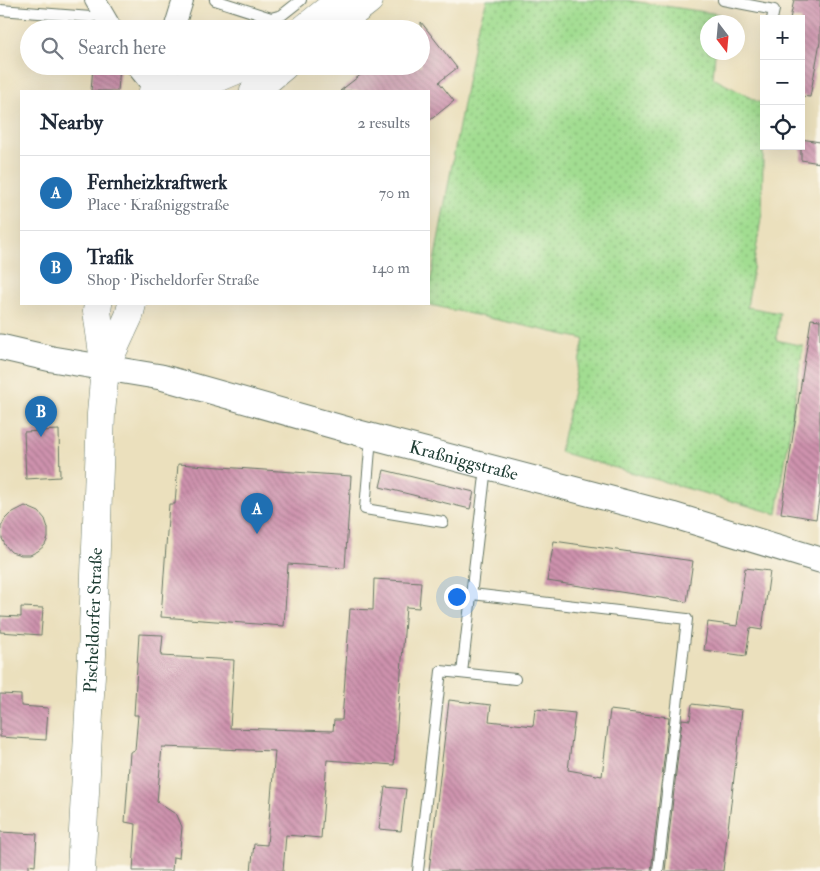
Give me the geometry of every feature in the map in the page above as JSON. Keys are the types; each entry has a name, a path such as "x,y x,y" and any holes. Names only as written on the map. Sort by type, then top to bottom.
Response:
{"main road":[{"path":"315,20 340,0"},
{"path":"343,20 369,0"},
{"path":"156,82 208,82 225,75"},
{"path":"255,90 273,75"},
{"name":"Pischeldorfer Straße","path":"81,871 92,656 101,414 105,368 97,311 98,305"},
{"name":"Pischeldorfer Straße","path":"105,368 130,310"}],"street":[{"path":"177,20 183,0"},
{"name":"Kraßniggstraße","path":"0,347 52,359 161,377 371,436 672,516 820,560"}],"lane":[{"path":"215,0 271,18 282,15 301,0"},
{"path":"723,0 774,10 773,15"},
{"path":"0,10 91,18 103,14"},
{"path":"371,436 365,509 443,522"},
{"path":"462,673 486,466"},
{"path":"472,594 687,619 658,871"},
{"path":"418,871 441,671 515,679"}],"green space":[{"path":"487,0 625,0 719,14 700,15 700,60 714,60 713,78 760,103 760,150 763,150 762,212 747,307 780,313 776,340 803,346 777,514 560,452 584,339 430,305 430,285 476,33"}],"building":[{"path":"794,0 820,0 820,42 810,97 805,96 805,15 791,15"},
{"path":"430,34 457,68 439,82 454,101 430,120 430,90 341,90 360,75 430,75"},
{"path":"92,75 119,75 118,90 91,90"},
{"path":"805,140 820,142 820,163 801,160 801,150 805,150"},
{"path":"811,319 820,320 820,492 816,519 781,513"},
{"path":"59,430 60,477 26,479 24,432"},
{"path":"178,464 351,476 345,568 288,564 284,626 161,617 169,504 175,504"},
{"path":"384,470 474,492 470,509 380,487"},
{"path":"25,506 39,512 45,519 48,528 48,538 45,545 30,555 11,552 1,536 1,527 5,519 11,513"},
{"path":"554,541 693,561 687,602 547,581"},
{"path":"745,568 770,571 762,630 750,628 746,656 704,650 708,622 737,626"},
{"path":"374,579 421,582 419,608 406,607 394,765 327,760 321,838 286,835 283,871 251,871 254,844 267,845 275,751 162,747 157,802 177,815 182,827 179,858 173,857 172,871 133,871 136,824 125,822 130,752 135,750 138,715 134,715 139,634 163,635 161,656 234,660 230,728 333,731 334,720 342,720 350,609 373,610"},
{"path":"21,607 43,608 41,635 0,632 0,616 21,617"},
{"path":"0,694 21,695 21,706 48,708 46,740 0,737"},
{"path":"449,700 491,705 489,721 533,726 535,709 575,713 568,770 602,776 610,710 669,717 651,871 429,871"},
{"path":"692,704 742,710 723,871 665,871 682,719 690,720"},
{"path":"385,787 406,789 401,831 379,829"},
{"path":"0,832 37,834 35,866 29,865 29,871 0,871"}],"place":[{"name":"Trafik","path":"41,437"},
{"name":"Fernheizkraftwerk","path":"257,534"}]}
